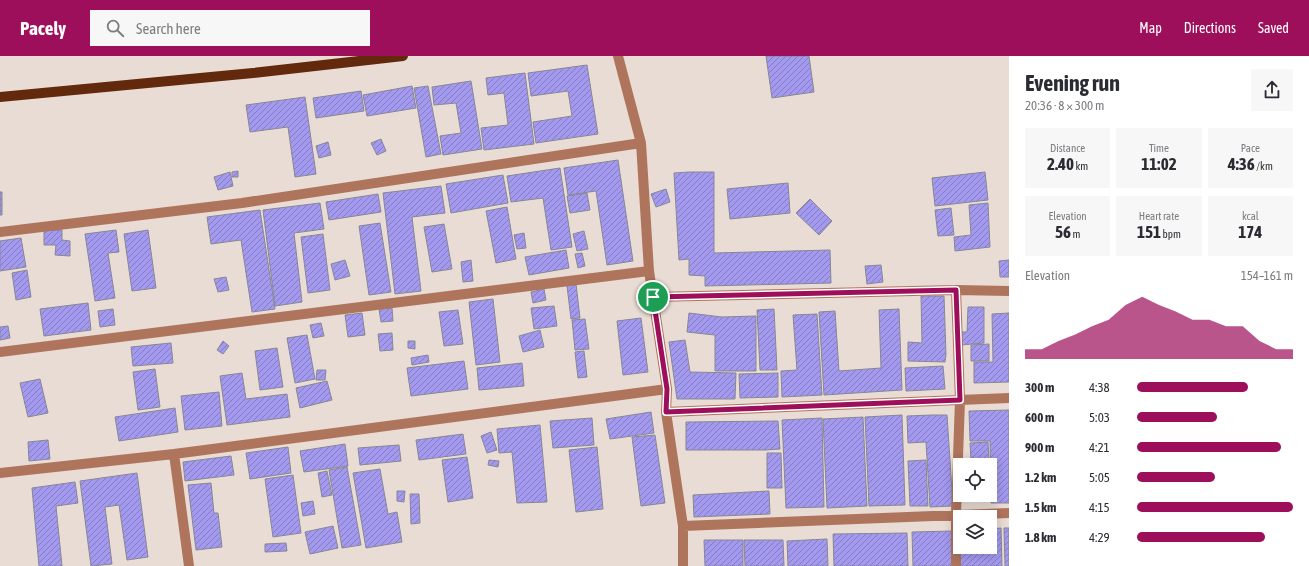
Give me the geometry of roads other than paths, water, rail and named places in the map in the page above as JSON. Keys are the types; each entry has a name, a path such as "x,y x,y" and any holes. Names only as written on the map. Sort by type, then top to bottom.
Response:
{"main road":[{"path":"0,97 253,73 403,56"}],"street":[{"path":"618,56 641,143 649,272 667,389 666,412 683,526 683,566"},
{"path":"0,232 242,203 641,143"},
{"path":"0,352 649,272"},
{"path":"653,297 956,290 1009,291"},
{"path":"956,290 960,400 956,510"},
{"path":"0,473 174,454 667,389"},
{"path":"666,412 1009,398"},
{"path":"174,454 189,566"},
{"path":"997,513 1009,513"},
{"path":"683,526 953,515"},
{"path":"956,554 956,566"}]}
